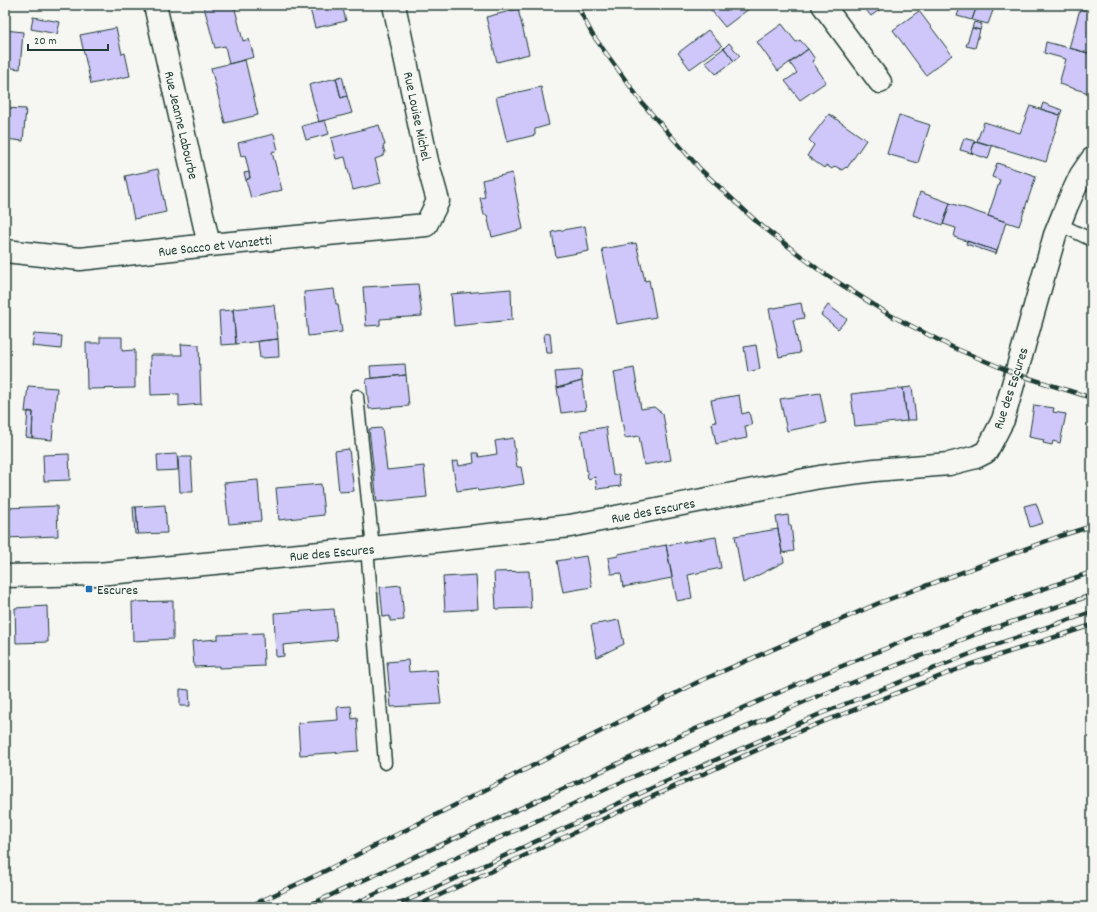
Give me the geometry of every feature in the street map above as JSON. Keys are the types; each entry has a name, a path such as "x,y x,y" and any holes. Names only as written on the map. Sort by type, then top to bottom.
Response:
{"street":[{"name":"Rue Jeanne Labourbe","path":"155,5 209,245"},
{"name":"Rue Louise Michel","path":"394,5 427,162 438,202 426,225"},
{"path":"823,5 880,82"},
{"name":"Rue des Escures","path":"5,576 98,574 370,548 570,526 820,477 875,470 950,464 976,457 986,452 1003,420 1055,235 1081,175 1092,159"},
{"name":"Rue Sacco et Vanzetti","path":"5,251 80,259 209,245 426,225"}],"lane":[{"path":"1059,224 1092,240"},
{"path":"357,396 370,548 385,763"}],"building":[{"path":"210,5 234,5 243,41 249,39 254,57 229,64 225,46 215,48 204,7"},
{"path":"309,5 342,5 346,21 315,28"},
{"path":"453,5 477,5 455,10"},
{"path":"715,5 754,5 725,27 710,9"},
{"path":"862,5 886,5 871,16"},
{"path":"961,5 977,5 972,20 957,16"},
{"path":"977,5 995,5 988,24 972,20"},
{"path":"518,9 529,54 497,62 486,17"},
{"path":"1080,9 1092,12 1092,54 1069,48"},
{"path":"919,11 952,55 926,75 893,30"},
{"path":"33,17 60,22 57,34 31,29"},
{"path":"974,22 982,24 980,30 972,28"},
{"path":"782,24 796,42 800,40 808,49 778,71 757,42"},
{"path":"116,28 122,54 125,53 130,76 91,84 80,35"},
{"path":"972,28 980,30 975,48 966,46"},
{"path":"5,30 23,32 20,69 5,67"},
{"path":"708,30 722,46 690,69 678,53"},
{"path":"1046,42 1092,54 1092,94 1059,84 1066,59 1044,53"},
{"path":"729,43 740,56 734,61 724,48"},
{"path":"724,48 734,61 716,74 705,62"},
{"path":"808,49 815,59 812,61 826,82 800,100 785,81 797,73 790,63"},
{"path":"245,60 258,115 225,123 211,68"},
{"path":"342,76 347,96 341,98 336,78"},
{"path":"336,78 341,98 347,96 352,113 319,122 309,85"},
{"path":"541,87 549,125 535,129 535,135 507,142 496,97"},
{"path":"1043,103 1062,110 1060,115 1041,109"},
{"path":"1030,106 1060,115 1046,162 977,141 984,122 1020,133"},
{"path":"5,108 26,109 23,141 5,139"},
{"path":"829,114 866,140 847,168 846,167 842,170 835,166 832,169 826,165 824,168 807,156 814,145 809,140"},
{"path":"899,115 930,125 918,163 887,154"},
{"path":"325,120 329,134 306,140 302,126"},
{"path":"379,125 385,145 383,146 385,153 383,156 375,159 381,183 353,190 345,157 336,159 331,138"},
{"path":"274,134 278,150 272,152 282,190 251,198 246,180 250,178 245,155 241,156 238,143"},
{"path":"964,138 975,141 971,153 960,150"},
{"path":"975,141 992,146 988,159 971,153"},
{"path":"997,163 1036,176 1019,226 988,216 1000,180 992,177"},
{"path":"158,169 166,212 134,219 125,176"},
{"path":"249,172 250,178 246,180 244,173"},
{"path":"512,173 523,229 492,237 487,215 484,215 480,198 485,197 482,180"},
{"path":"920,192 950,203 943,225 913,215"},
{"path":"950,203 1006,222 997,251 954,237 956,228 943,224"},
{"path":"585,226 589,251 556,257 552,232"},
{"path":"967,241 997,251 996,254 966,244"},
{"path":"636,243 645,281 649,280 656,317 617,324 602,249"},
{"path":"418,284 422,316 380,319 380,325 366,326 363,287"},
{"path":"334,289 342,332 308,336 304,292"},
{"path":"511,289 512,320 454,326 451,294"},
{"path":"801,303 804,318 793,320 800,353 779,357 769,309"},
{"path":"274,305 278,339 236,344 233,309"},
{"path":"828,305 847,319 838,329 821,315"},
{"path":"233,310 236,344 221,345 219,311"},
{"path":"550,333 552,353 546,353 544,334"},
{"path":"34,334 62,336 61,349 32,346"},
{"path":"100,337 122,337 122,351 135,350 135,388 87,389 86,343 100,343"},
{"path":"278,339 279,357 260,358 258,341"},
{"path":"181,344 199,345 201,404 179,406 179,394 151,395 150,355 182,355"},
{"path":"756,345 760,369 748,372 744,347"},
{"path":"405,364 406,375 371,378 370,366"},
{"path":"634,368 641,409 654,407 663,414 671,460 644,465 639,436 625,438 614,372"},
{"path":"581,370 582,381 557,388 555,372"},
{"path":"406,375 409,406 369,409 366,379"},
{"path":"582,381 586,410 561,413 557,388"},
{"path":"28,386 57,388 52,440 32,438 33,412 25,412"},
{"path":"912,387 916,420 907,420 903,388"},
{"path":"903,388 907,421 855,426 851,394"},
{"path":"820,393 826,423 787,431 780,399"},
{"path":"739,395 742,414 749,412 752,425 745,426 747,438 716,444 712,423 716,422 711,400"},
{"path":"1034,405 1054,408 1053,412 1066,414 1060,443 1053,441 1052,445 1043,443 1044,440 1029,437"},
{"path":"28,411 33,412 32,438 26,437"},
{"path":"606,427 613,475 619,474 621,486 597,489 595,477 588,479 581,431"},
{"path":"382,428 387,470 424,466 427,497 377,502 369,429"},
{"path":"513,438 517,467 521,467 524,484 478,491 477,488 457,491 452,462 458,461 459,466 474,463 473,453 478,453 479,457 497,454 495,441"},
{"path":"349,449 354,491 339,492 335,451"},
{"path":"69,454 70,480 44,481 43,455"},
{"path":"177,454 178,470 158,471 157,455"},
{"path":"178,457 191,457 193,492 180,492"},
{"path":"258,480 261,521 229,524 224,483"},
{"path":"321,484 324,515 279,520 276,488"},
{"path":"1036,503 1043,523 1030,527 1024,506"},
{"path":"165,505 167,533 138,534 136,507"},
{"path":"57,506 58,536 5,538 5,508"},
{"path":"133,507 136,507 138,534 135,534"},
{"path":"788,515 789,525 791,525 794,551 782,553 776,517"},
{"path":"778,529 784,562 743,583 735,536"},
{"path":"716,537 721,568 688,575 692,598 677,601 666,545"},
{"path":"666,545 672,578 623,587 621,573 611,574 608,558 618,556 618,554"},
{"path":"586,556 592,587 563,592 557,561"},
{"path":"529,571 531,608 496,609 494,572"},
{"path":"476,575 478,609 445,611 443,577"},
{"path":"401,585 404,620 390,621 390,616 383,617 380,587"},
{"path":"173,601 173,639 133,641 132,602"},
{"path":"47,606 48,642 16,643 15,608"},
{"path":"334,609 337,640 283,645 284,656 276,657 274,613"},
{"path":"619,620 624,644 597,657 591,625"},
{"path":"263,633 264,666 219,668 219,666 194,667 192,641 218,639 218,635"},
{"path":"408,660 409,672 437,670 441,704 391,707 387,662"},
{"path":"180,689 189,690 190,706 180,706"},
{"path":"351,706 352,719 357,718 359,751 300,755 298,723 338,720 337,707"}],"railway":[{"path":"577,5 592,34 643,104 701,170 758,223 823,273 890,315 952,347 1016,374 1092,398"},
{"path":"248,907 317,875 698,682 879,603 1060,536 1092,526"},
{"path":"305,907 641,753 805,681 971,614 1092,572"},
{"path":"347,907 648,770 813,698 979,633 1092,595"},
{"path":"393,907 654,787 820,714 980,650 1092,612"},
{"path":"414,907 642,801 807,728 969,665 1092,625"}],"place":[{"name":"Escures","path":"89,589"}]}
